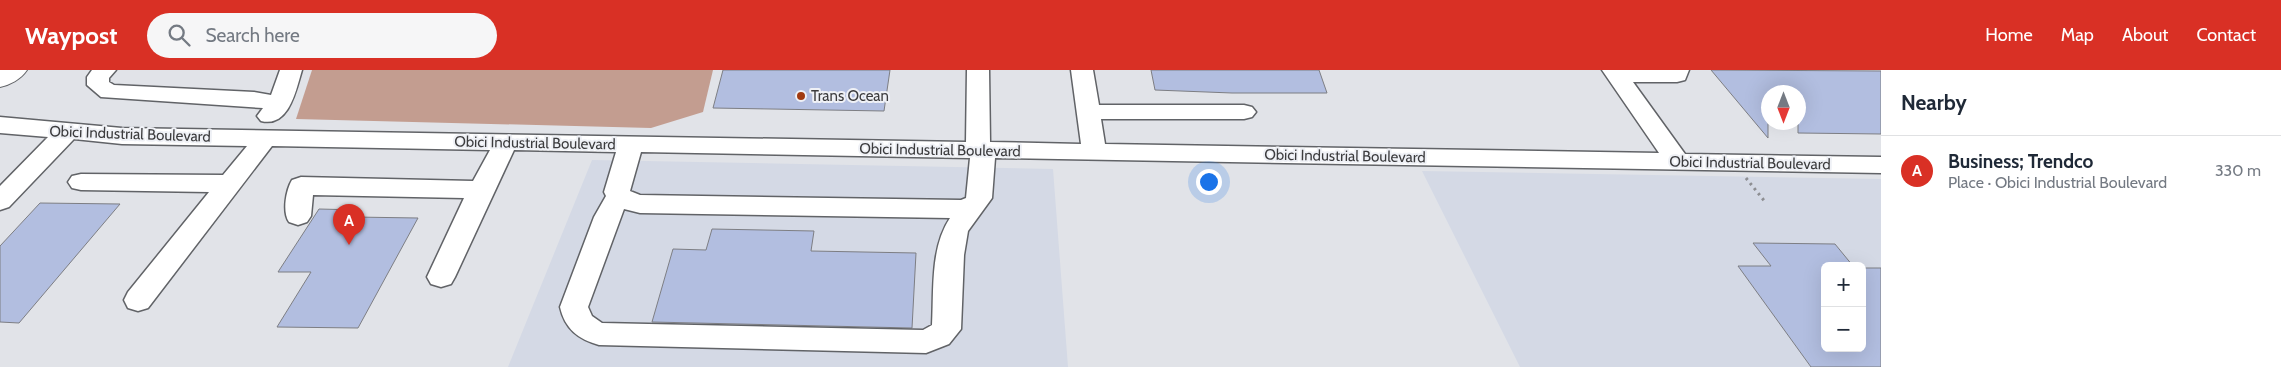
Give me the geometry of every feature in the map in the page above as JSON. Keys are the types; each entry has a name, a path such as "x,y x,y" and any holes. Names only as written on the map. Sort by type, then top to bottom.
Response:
{"main road":[{"path":"0,80 15,70"}],"street":[{"path":"105,70 98,77 98,85 109,92 254,99 280,103"},
{"path":"138,300 230,184 280,103 291,70"},
{"path":"619,196 628,202 640,204 915,209 970,207 975,205 979,198 981,150 978,70"},
{"path":"1082,70 1094,152"},
{"path":"1615,72 1676,76 1678,70"},
{"path":"1615,72 1678,162"},
{"path":"1088,112 1244,112"},
{"name":"Obici Industrial Boulevard","path":"0,126 122,136 1881,165"},
{"path":"0,201 67,132"},
{"path":"441,277 481,190 506,142"},
{"path":"631,144 617,186 619,196 607,217 574,307 576,319 585,328 599,334 926,342 940,336 946,329 950,255 956,231 970,207"},
{"path":"81,182 230,184"},
{"path":"298,216 301,186 481,190"}],"path":[{"path":"1734,163 1766,203"}],"shaded area":[{"path":"312,70 713,70 703,112 651,128 296,119"},
{"path":"592,160 1053,169 1068,367 508,367"},
{"path":"1422,171 1881,179 1881,367 1520,367"}],"building":[{"name":"Trans Ocean","path":"723,70 890,70 884,111 713,108"},
{"path":"1151,70 1319,70 1327,93 1232,93 1155,90"},
{"path":"1711,70 1881,71 1881,134 1798,133 1798,130 1806,130 1806,85 1761,85 1761,130"},
{"path":"1761,130 1768,130 1768,138"},
{"path":"40,203 120,204 19,323 0,322 0,246"},
{"path":"319,209 359,210 354,217 418,218 358,328 277,327 311,272 278,272"},
{"path":"712,229 814,231 811,251 916,253 912,328 652,322 673,249 706,250"},
{"path":"1753,243 1835,244 1850,262 1821,262 1821,352 1866,352 1866,268 1881,268 1881,367 1811,367 1738,266 1771,266"}],"place":[{"name":"Trans Ocean","path":"801,96"},
{"name":"Business; Trendco","path":"349,245"}]}
